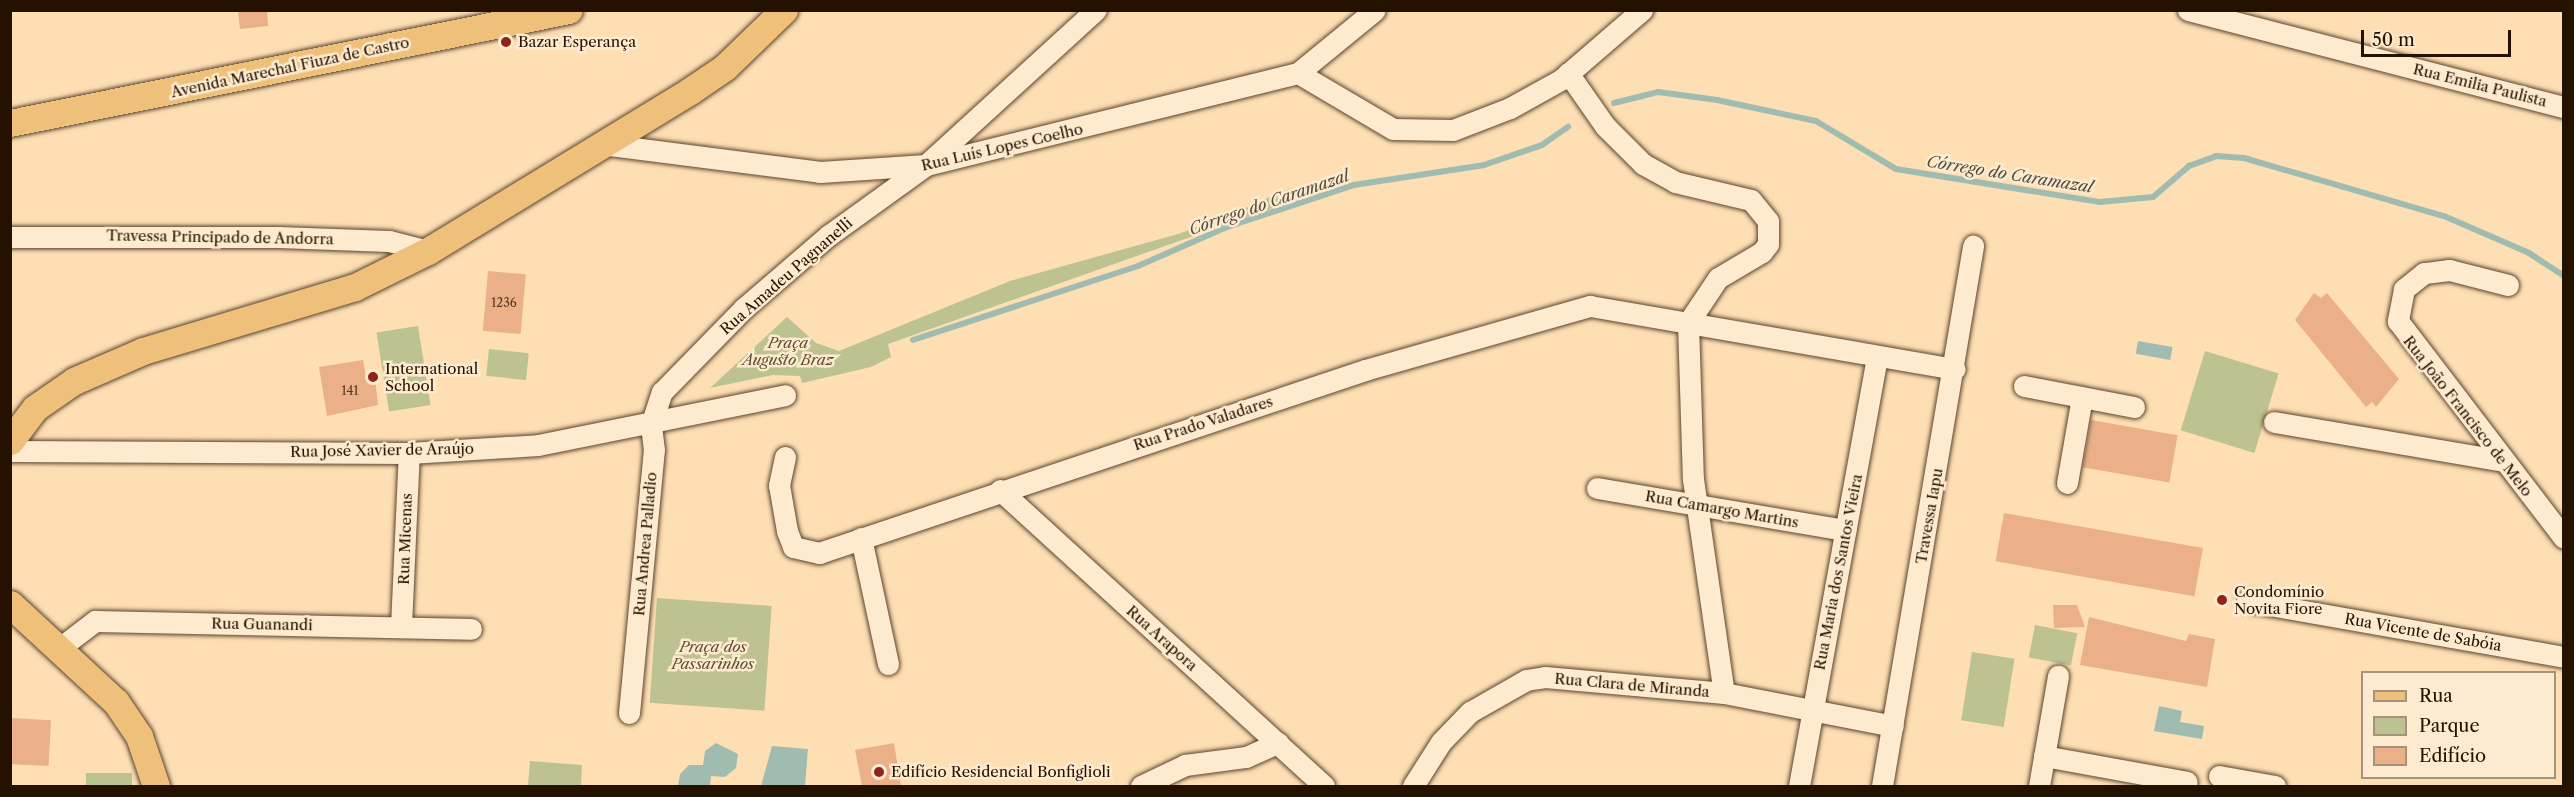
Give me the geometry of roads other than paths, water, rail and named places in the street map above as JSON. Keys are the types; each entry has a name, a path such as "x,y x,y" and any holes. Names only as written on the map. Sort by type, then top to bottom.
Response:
{"main road":[{"name":"Avenida Marechal Fiuza de Castro","path":"10,123 538,14 569,10"},
{"path":"10,441 35,408 74,381 143,351 355,286 428,251 724,67 784,10"},
{"path":"10,604 61,647 116,702 158,781"}],"street":[{"name":"Rua Amadeu Pagnanelli","path":"670,380 830,235 926,165 1096,10"},
{"name":"Rua Luís Lopes Coelho","path":"602,144 820,172 926,165 1298,73 1374,10"},
{"path":"1298,73 1393,129 1412,133 1478,121 1568,73 1642,10"},
{"name":"Rua Emilia Paulista","path":"2188,10 2564,107"},
{"path":"1568,73 1605,126 1643,164 1675,182 1751,200 1765,212 1768,244 1718,278 1688,324 1696,503 1724,693"},
{"name":"Travessa Principado de Andorra","path":"10,237 278,237 389,241 428,251"},
{"name":"Travessa Iapu","path":"1882,786 1955,369 1972,246"},
{"name":"Rua João Francisco de Melo","path":"2508,285 2442,269 2408,285 2397,308 2405,337 2564,538"},
{"name":"Rua Prado Valadares","path":"785,457 779,485 787,531 793,547 819,553 1000,490 1365,370 1590,306 1688,324"},
{"path":"1688,324 1955,369"},
{"name":"Rua Maria dos Santos Vieira","path":"1799,786 1877,357"},
{"name":"Rua Andrea Palladio","path":"629,713 654,450 651,425 670,380"},
{"path":"2024,386 2134,407"},
{"name":"Rua José Xavier de Araújo","path":"10,451 409,453 538,445 651,425 785,395"},
{"path":"2067,483 2082,397"},
{"path":"2274,422 2504,461"},
{"name":"Rua Micenas","path":"401,626 409,453"},
{"name":"Rua Camargo Martins","path":"1597,488 1845,530"},
{"name":"Rua Arapora","path":"1000,490 1324,786"},
{"path":"861,538 888,664"},
{"name":"Rua Vicente de Sabóia","path":"2247,601 2564,657"},
{"name":"Rua Guanandi","path":"61,647 95,621 471,629"},
{"path":"2039,786 2058,676"},
{"name":"Rua Clara de Miranda","path":"1413,786 1454,727 1491,697 1526,680 1724,693 1893,726"},
{"path":"1141,786 1185,765 1246,757 1278,743"},
{"path":"2044,756 2187,782"},
{"path":"2219,776 2275,786"}],"waterway":[{"name":"Córrego do Caramazal","path":"1614,103 1658,92 1717,100 1816,121 1896,169 2100,202 2153,197 2189,166 2216,156 2244,158 2444,216 2529,253 2564,276"},
{"name":"Córrego do Caramazal","path":"913,340 1138,266 1227,227 1354,185 1484,165 1542,145 1568,127"}],"place":[{"name":"Bazar Esperança","path":"506,42"},
{"name":"International School","path":"373,377"},
{"name":"Condomínio Novita Fiore","path":"2222,600"},
{"name":"Edifício Residencial Bonfiglioli","path":"879,772"}],"park label":[{"name":"Praça Augusto Braz","path":"788,350"},
{"name":"Praça dos Passarinhos","path":"713,654"}]}
